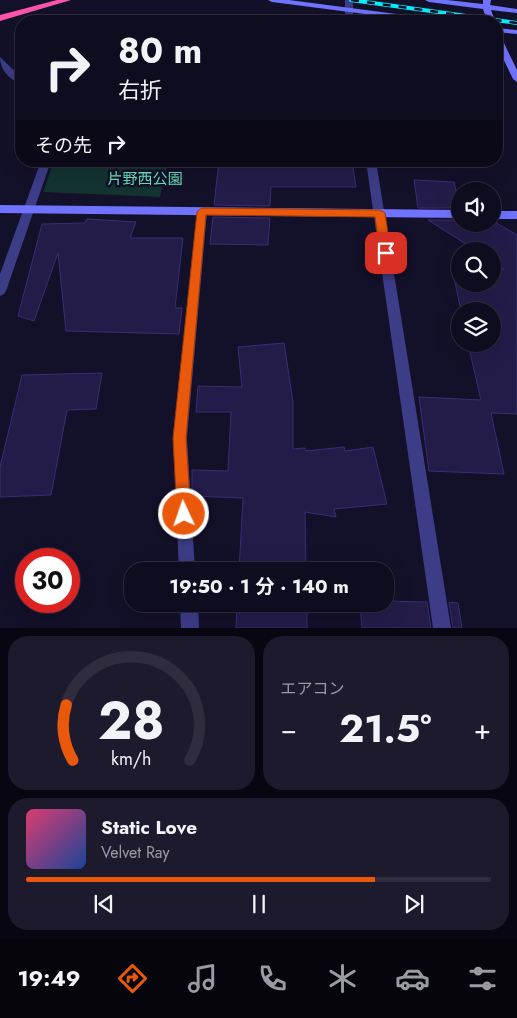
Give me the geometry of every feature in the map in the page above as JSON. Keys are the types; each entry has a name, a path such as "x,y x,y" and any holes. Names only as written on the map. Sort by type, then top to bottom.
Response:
{"highway":[{"path":"0,18 68,0"}],"street":[{"path":"272,0 392,15"},
{"path":"348,15 349,0"},
{"path":"428,0 486,4 517,11"},
{"path":"503,31 517,32"},
{"path":"503,50 517,79"},
{"path":"0,60 15,78"},
{"path":"0,291 44,167"},
{"path":"372,167 442,628"},
{"path":"0,209 451,214"},
{"path":"187,562 180,438 202,212"},
{"path":"501,214 517,215"},
{"path":"189,612 190,628"}],"green space":[{"name":"片野西公園","path":"52,167 167,167 160,197 43,192"}],"building":[{"path":"218,167 353,167 356,187 271,187 270,206 214,205"},
{"path":"414,180 454,182 451,182 451,208 418,208"},
{"path":"213,217 270,218 268,245 210,244"},
{"path":"87,219 136,222 130,238 183,238 175,308 182,308 179,334 66,331 58,253 34,321 18,316 42,224 85,223"},
{"path":"428,220 451,220 451,232 501,232 501,226 517,235 517,414 491,413 504,474 429,471 419,397 481,400 470,352 501,352 501,302 459,302 457,292 501,292 501,269 504,269 501,267 501,242 463,242"},
{"path":"284,343 293,402 293,449 305,448 306,451 344,447 345,451 373,447 387,504 334,509 336,517 305,512 306,562 239,562 243,498 192,496 192,470 228,471 231,412 196,412 198,386 242,387 238,347"},
{"path":"102,373 96,409 67,410 51,495 0,497 0,467 22,375"},
{"path":"394,601 427,602 431,628 362,628 361,612 394,612"},
{"path":"449,602 458,603 462,628 453,628"},
{"path":"237,612 307,612 307,628 236,628"}],"railway":[{"path":"351,0 459,15"},
{"path":"503,21 517,23"}],"route":[{"path":"184,514 180,438 202,212 214,210 380,213 386,253"}]}
